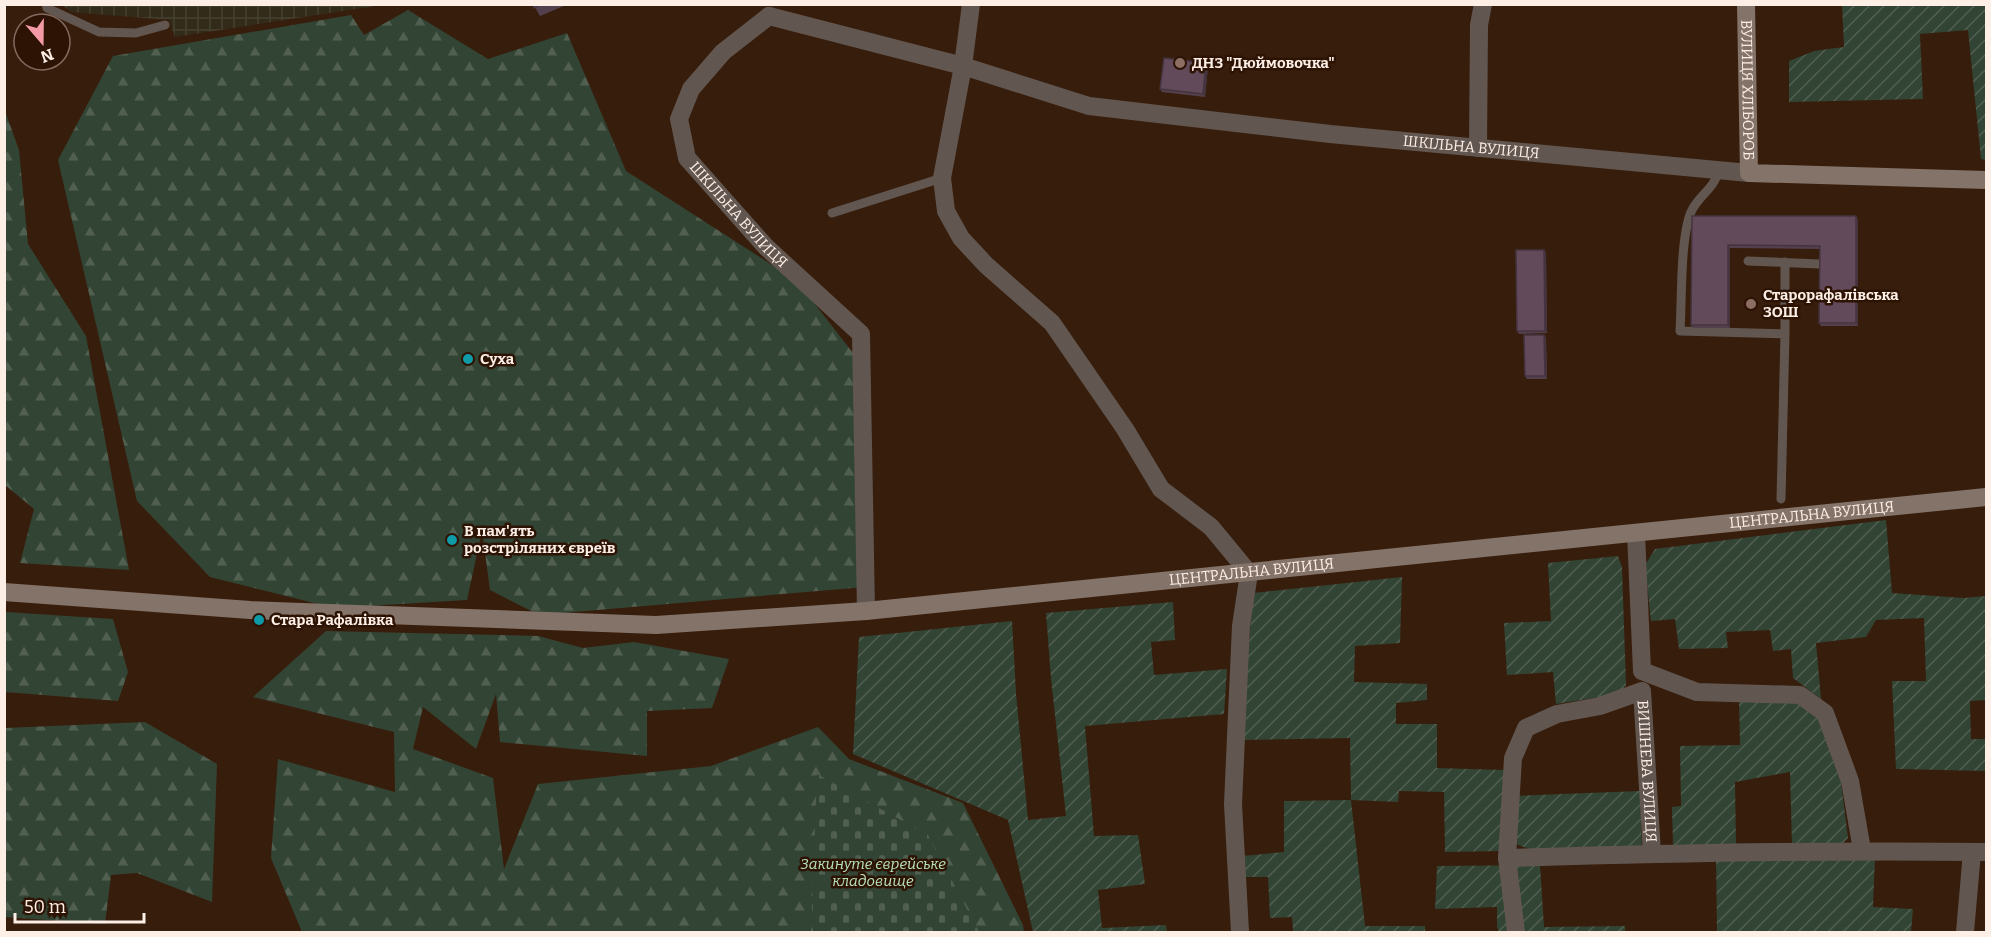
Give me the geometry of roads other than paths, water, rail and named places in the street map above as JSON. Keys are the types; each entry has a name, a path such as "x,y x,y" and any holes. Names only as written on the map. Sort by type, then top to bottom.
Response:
{"main road":[{"name":"ВУЛИЦЯ ХЛІБОРОБ","path":"1746,4 1749,173"},
{"name":"ШКІЛЬНА ВУЛИЦЯ","path":"1749,173 1986,180"},
{"name":"ЦЕНТРАЛЬНА ВУЛИЦЯ","path":"4,592 250,610 656,625 866,611 1986,497"}],"street":[{"path":"970,4 963,66 942,178 946,211 961,238 986,265 1052,323 1125,429 1161,489 1211,527 1249,573 1241,626 1233,804 1240,933"},
{"path":"1478,148 1479,25 1483,4"},
{"name":"ШКІЛЬНА ВУЛИЦЯ","path":"866,611 861,334 766,247 687,158 678,119 691,88 763,10 963,66 1089,106 1330,134 1749,173"},
{"path":"1636,533 1642,691"},
{"path":"1642,672 1698,693 1800,695 1826,713 1850,781 1863,850"},
{"name":"ВИШНЕВА ВУЛИЦЯ","path":"1516,933 1507,858 1513,758 1526,728 1557,714 1600,706 1642,691 1652,853"},
{"name":"ВИШНЕВА ВУЛИЦЯ","path":"1507,858 1863,850 1979,852 1965,933"}],"lane":[{"path":"46,4 47,8 99,32 136,33 165,25"},
{"path":"1719,170 1717,180 1692,210 1686,235 1680,331 1785,334"},
{"path":"832,213 942,178"},
{"path":"1748,261 1819,264"},
{"path":"1781,499 1785,262"}],"place":[{"name":"ДНЗ \"Дюймовочка\"","path":"1180,63"},
{"name":"Старорафалівська ЗОШ","path":"1751,304"},
{"name":"Суха","path":"468,359"},
{"name":"В пам'ять розстріляних євреїв","path":"452,540"},
{"name":"Стара Рафалівка","path":"259,620"}],"park label":[{"name":"Закинуте єврейське кладовище","path":"873,872"}]}
